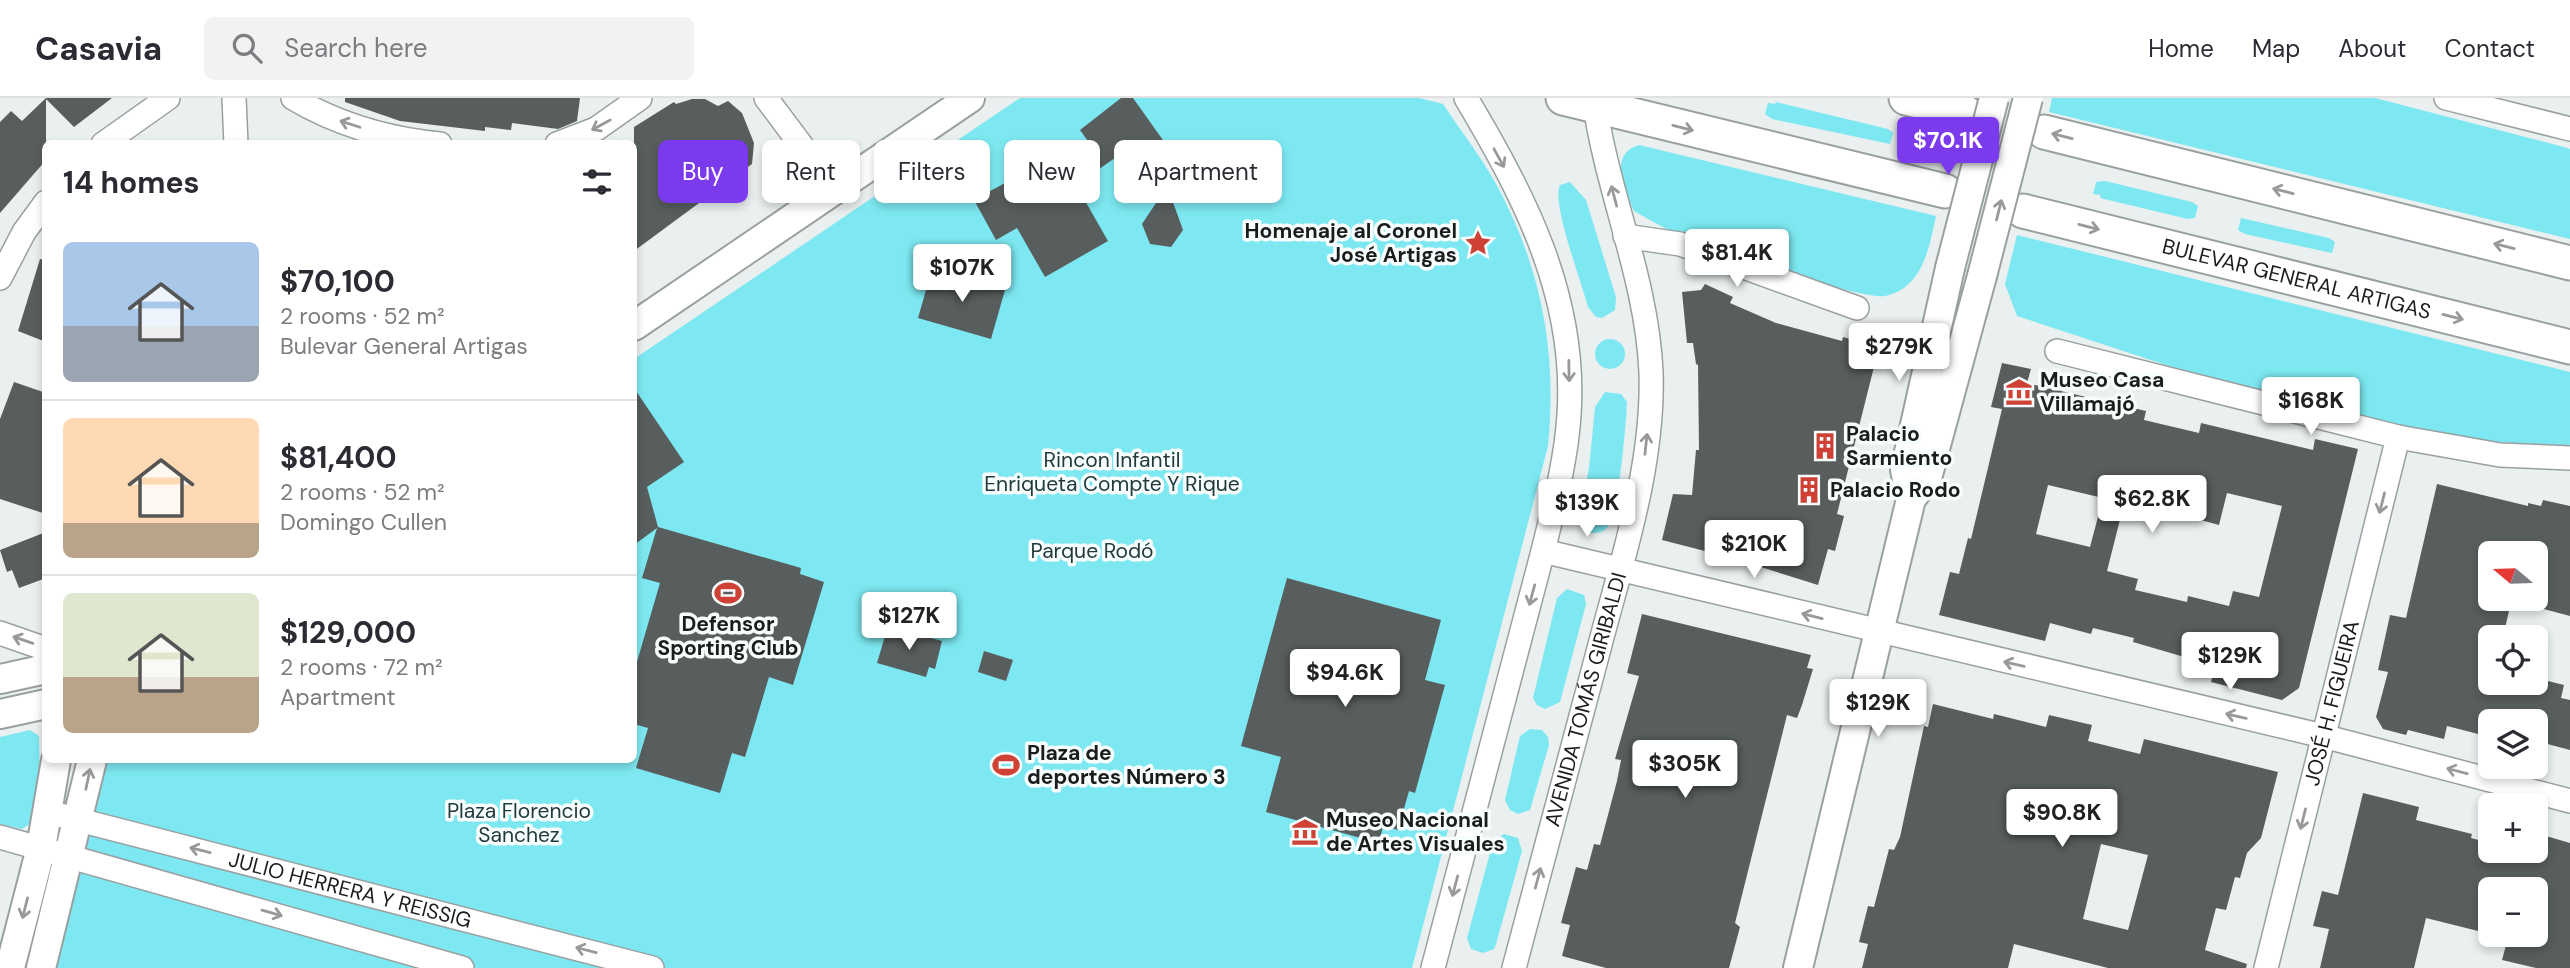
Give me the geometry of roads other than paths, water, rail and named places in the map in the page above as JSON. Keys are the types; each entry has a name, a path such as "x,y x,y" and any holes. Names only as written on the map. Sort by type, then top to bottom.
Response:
{"main road":[{"path":"1563,98 1595,102 1945,191"},
{"path":"1906,98 1980,105"},
{"path":"2044,132 2570,263"},
{"name":"BULEVAR GENERAL ARTIGAS","path":"2023,211 2570,347"}],"street":[{"path":"109,140 168,98"},
{"path":"234,98 236,140"},
{"path":"293,98 320,114 404,140"},
{"path":"567,140 596,129 640,98"},
{"path":"766,98 797,140"},
{"path":"860,172 970,98"},
{"path":"1433,968 1543,551 1569,415 1566,322 1550,264 1513,185 1466,98"},
{"path":"1798,968 1911,499 1927,478 2028,98"},
{"path":"2446,98 2485,103 2570,129"},
{"name":"AVENIDA TOMÁS GIRIBALDI","path":"1514,968 1619,570 1645,453 1651,374 1645,318 1603,151 1595,102"},
{"path":"1911,499 1905,470 1950,268 1980,105"},
{"path":"637,324 814,203"},
{"path":"0,278 24,232 42,207"},
{"path":"1625,236 1669,241 1857,308"},
{"path":"2057,351 2398,436 2500,455 2570,458"},
{"name":"JOSÉ H. FIGUEIRA","path":"2266,968 2398,436"},
{"path":"1543,551 2323,736 2570,801"},
{"path":"0,633 42,648"},
{"path":"0,680 42,670"},
{"path":"0,714 42,705"},
{"path":"10,968 41,848 56,763"},
{"path":"41,968 91,763"},
{"name":"JULIO HERRERA Y REISSIG","path":"48,812 652,968"},
{"name":"JULIO HERRERA Y REISSIG","path":"0,837 462,968"}],"place":[{"name":"Homenaje al Coronel José Artigas","path":"1478,243"},
{"name":"Museo Casa Villamajó","path":"2019,392"},
{"name":"Palacio Sarmiento","path":"1825,446"},
{"name":"Palacio Rodo","path":"1809,490"},
{"name":"Defensor Sporting Club","path":"728,593"},
{"name":"Plaza de deportes Número 3","path":"1006,765"},
{"name":"Museo Nacional de Artes Visuales","path":"1305,832"}],"park label":[{"name":"Rincon Infantil Enriqueta Compte Y Rique","path":"1112,472"},
{"name":"Parque Rodó","path":"1092,551"},
{"name":"Plaza Florencio Sanchez","path":"519,823"}]}
